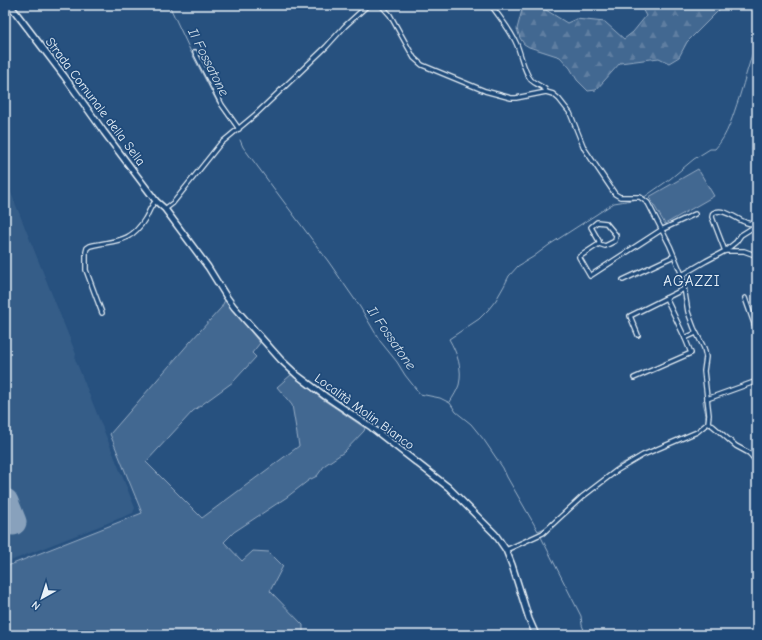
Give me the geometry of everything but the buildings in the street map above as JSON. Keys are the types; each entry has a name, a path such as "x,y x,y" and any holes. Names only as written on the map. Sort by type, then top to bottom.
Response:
{"street":[{"name":"Strada Comunale della Sella","path":"10,5 156,201 165,209"},
{"path":"165,209 173,203 220,144 239,129 284,88 345,26 368,5"},
{"path":"381,5 390,15 414,58 422,65 485,91 511,98 546,92 553,94 559,99 570,113 584,148 615,194 620,197 640,197 648,203 682,275 688,312 696,333 704,348 706,357 704,371 709,415 708,422 697,432 643,455 616,470 582,497 543,533 506,550"},
{"path":"491,5 506,25 514,39 530,79 545,88 546,92"},
{"path":"195,52 222,105 239,129"},
{"path":"102,313 86,270 87,248 130,236 144,221 152,204 156,201"},
{"name":"Località Molin Bianco","path":"165,209 208,267 234,307 281,360 297,375 371,427 448,487 495,534 506,550 536,635"},
{"path":"725,251 712,217 713,213 716,211 722,211 750,224 757,224"},
{"path":"599,244 579,257 590,276 661,230 695,214"},
{"path":"597,222 606,223 616,235 615,241 605,246 599,244 600,241 591,227 597,222"},
{"path":"682,275 725,251 736,242 741,235 757,224"},
{"path":"725,251 744,251 755,255 757,258"},
{"path":"623,280 674,256"},
{"path":"638,335 630,316 684,289"},
{"path":"634,378 691,353 666,298"},
{"path":"745,298 757,332"},
{"path":"685,338 696,333"},
{"path":"707,399 757,381"},
{"path":"708,422 736,446 749,453 757,462"}],"shaded area":[{"path":"5,178 76,354 75,359 135,508 133,513 5,563"}],"green space":[{"path":"529,5 538,5 567,23 576,19 605,22 624,39 633,32 646,16 640,5 724,5 687,42 679,57 669,63 659,58 620,63 596,90 588,91 577,80 570,68 560,57 524,44 517,29 522,10"},
{"path":"698,169 714,196 665,224 649,197"},
{"path":"225,300 260,343 252,353 256,357 233,382 193,411 146,462 202,518 299,446 292,405 277,387 292,374 322,399 365,428 364,431 344,452 325,465 317,476 234,532 224,542 242,561 253,551 269,552 283,566 270,591 303,625 303,635 5,635 5,567 142,513 110,434 221,308"}],"waterway":[{"name":"Il Fossatone","path":"169,5 217,102 234,126"},
{"path":"643,198 670,179 694,159 710,149 715,149 720,143 732,118 757,41"},
{"name":"Il Fossatone","path":"240,140 243,147 328,261 360,307 380,341 416,389 420,394 440,398 450,403 456,412 471,424 503,468 538,531 547,527"},
{"path":"450,402 459,385 460,367 457,355 449,339 479,319 488,310 496,300 509,276 518,266 614,203 638,199"},
{"path":"705,399 703,401 706,415 705,424"},
{"path":"604,478 619,465 639,455"},
{"name":"Il Fossatone","path":"541,537 581,616 582,625 586,635"}],"runway":[{"path":"5,502 13,522"}],"district":[{"name":"AGAZZI","path":"692,281"}]}
